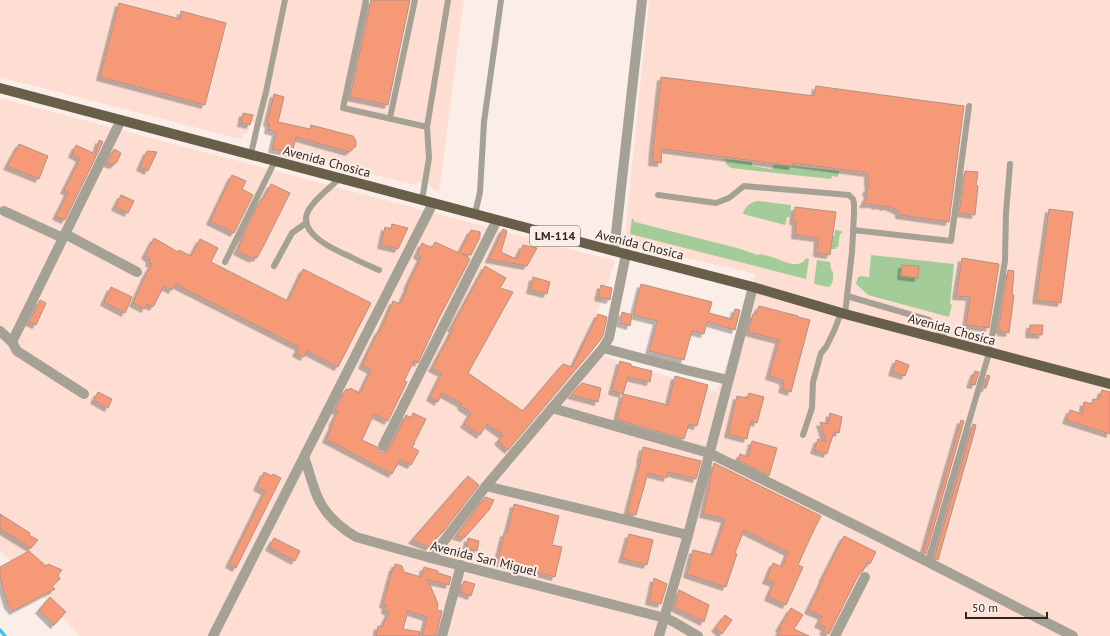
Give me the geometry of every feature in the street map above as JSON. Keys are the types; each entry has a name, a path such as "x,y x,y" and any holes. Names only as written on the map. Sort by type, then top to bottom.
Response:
{"main road":[{"name":"Avenida Chosica","path":"0,88 753,287 843,314 1110,384"}],"street":[{"path":"614,251 642,0"},
{"path":"12,342 121,120"},
{"path":"213,636 433,203"},
{"path":"4,211 64,236 137,272"},
{"path":"383,446 497,220"},
{"path":"431,558 486,486 603,348 609,338 626,254"},
{"path":"660,636 753,287"},
{"path":"0,331 12,342 17,351 84,394"},
{"path":"603,348 728,380"},
{"path":"552,408 709,453 1073,636"},
{"name":"Avenida San Miguel","path":"304,456 318,499 328,514 348,532 356,537 431,558 665,618 698,636"},
{"path":"486,486 688,535"},
{"path":"442,636 461,565"},
{"path":"835,636 865,578"}],"lane":[{"path":"251,154 266,92 285,0"},
{"path":"366,0 343,108 427,127"},
{"path":"390,118 415,0"},
{"path":"422,200 429,158 427,127 448,0"},
{"path":"475,214 480,192 484,122 501,0"},
{"path":"853,230 951,241 969,106"},
{"path":"225,262 276,161"},
{"path":"929,558 989,353 1005,261 1006,213 1010,164"},
{"path":"340,178 311,206 306,219 308,228 320,241 379,270"},
{"path":"658,194 716,203 729,198 744,186 849,195 853,199 853,230 847,296 843,314 826,347 821,353 813,382 812,408 803,435"},
{"path":"274,266 292,233 306,223"},
{"path":"847,296 930,320 949,342"}],"shaded area":[{"path":"0,0 464,0 439,192 432,189 431,185 417,182 416,185 272,149 276,132 268,130 268,126 251,122 247,134 244,133 243,137 240,139 0,77"},
{"path":"649,0 1110,0 1110,636 80,636 0,550 0,98 615,261 585,350 717,392 756,274 624,244"}],"green space":[{"path":"725,159 752,162 752,166 772,169 774,164 839,171 838,177 832,176 831,179 731,168 726,164"},
{"path":"758,201 791,205 790,217 787,217 785,225 743,214 749,205"},
{"path":"632,218 635,222 737,248 758,255 769,256 791,264 803,262 806,258 809,259 806,279 630,234"},
{"path":"835,230 842,231 842,233 840,234 838,247 836,247 836,249 831,249 833,236 835,235"},
{"path":"871,255 954,264 950,304 952,305 949,317 868,295 856,284 858,277 869,277"},
{"path":"817,260 830,262 833,278 832,284 829,287 814,283"}],"building":[{"path":"371,0 410,0 388,105 350,97"},
{"path":"119,3 180,19 181,11 226,23 205,105 100,77"},
{"path":"661,77 814,96 816,86 964,106 949,222 899,215 899,211 888,206 885,207 873,204 863,204 868,195 866,191 869,186 868,173 793,163 792,166 662,149 661,163 652,162"},
{"path":"274,94 284,97 278,122 310,129 311,125 353,136 356,141 356,146 349,152 296,137 292,153 272,149 276,132 268,130 269,123 267,123"},
{"path":"243,113 253,115 250,125 241,123"},
{"path":"99,140 103,142 65,220 56,216 68,192 64,190 80,158 72,154 76,145 95,154"},
{"path":"19,144 48,156 39,179 7,166"},
{"path":"114,149 121,153 117,162 113,165 107,163"},
{"path":"147,151 157,152 148,171 140,167"},
{"path":"965,171 978,172 975,215 959,213"},
{"path":"232,175 246,181 242,189 253,195 234,233 210,221"},
{"path":"271,184 290,193 257,258 254,257 253,259 237,251 243,238 242,237 261,199 263,199"},
{"path":"121,195 134,201 128,213 115,207"},
{"path":"795,207 836,212 830,255 817,253 818,238 795,235 796,221 793,221"},
{"path":"1049,209 1073,212 1061,303 1036,300"},
{"path":"392,224 408,228 398,249 381,245 385,227 391,229"},
{"path":"503,229 507,231 501,252 516,259 523,245 537,248 527,266 489,259"},
{"path":"471,230 480,232 480,237 471,255 462,254 470,259 439,318 418,363 414,361 404,381 407,382 388,421 374,414 362,440 377,447 380,452 386,452 406,415 411,418 413,413 426,419 412,447 419,451 411,465 400,460 392,474 326,439 338,411 335,410 346,389 349,390 350,388 360,393 371,370 362,365 379,330 380,331 393,301 400,304 421,257 417,255 422,243 432,248 435,242 459,253"},
{"path":"154,238 178,252 179,250 191,256 200,239 218,248 211,262 288,301 303,269 371,303 338,367 307,351 304,357 296,353 299,347 175,284 172,290 164,286 153,307 147,304 145,309 133,303 152,264 149,263 150,259 145,255"},
{"path":"962,258 999,264 989,328 966,325 970,297 956,296"},
{"path":"902,265 919,266 918,278 901,276"},
{"path":"485,266 506,278 500,288 513,292 468,373 523,411 563,364 572,367 598,314 607,317 603,336 598,343 508,450 498,441 503,435 487,424 480,435 464,424 471,413 461,406 462,404 442,393 438,402 430,397 442,373 432,368 453,329 451,328"},
{"path":"1008,270 1014,271 1012,295 1014,295 1009,333 998,330"},
{"path":"533,277 550,282 547,294 530,290"},
{"path":"641,284 712,302 709,313 732,319 735,309 740,310 735,330 707,322 704,334 692,331 684,360 649,351 657,321 633,315"},
{"path":"601,285 612,288 610,300 598,297"},
{"path":"111,287 132,297 125,313 104,302"},
{"path":"40,300 46,303 36,325 29,322"},
{"path":"759,306 810,320 791,392 782,389 784,382 782,380 769,376 779,340 748,332 753,314 756,314"},
{"path":"622,312 632,315 630,326 620,323"},
{"path":"1030,325 1043,325 1042,335 1029,334"},
{"path":"896,360 909,365 905,376 892,372"},
{"path":"620,361 631,364 631,366 652,371 650,382 628,377 623,394 612,391"},
{"path":"975,371 979,372 975,385 970,384"},
{"path":"987,375 990,376 986,388 984,388"},
{"path":"675,376 708,385 697,426 689,424 684,439 622,421 617,418 623,394 668,405"},
{"path":"582,383 601,388 598,402 571,395"},
{"path":"1102,390 1110,392 1110,434 1066,420 1070,410 1082,414 1084,402 1092,404 1093,399 1098,400"},
{"path":"98,392 112,399 108,408 94,400"},
{"path":"749,393 764,397 757,423 751,421 747,439 728,434 737,396 747,398"},
{"path":"830,413 842,417 839,433 834,432 827,454 814,450 818,439 826,442 820,422 828,424"},
{"path":"961,420 964,421 926,554 923,552"},
{"path":"973,424 976,425 975,430 938,560 934,558"},
{"path":"752,441 777,448 769,476 738,460 740,454 748,457"},
{"path":"643,447 701,461 696,479 668,472 667,478 648,473 636,515 627,513"},
{"path":"714,463 821,516 798,565 803,567 786,605 768,597 774,583 766,580 773,563 782,567 788,552 744,530 735,553 737,554 726,587 687,574 693,550 713,555 725,519 703,514"},
{"path":"264,472 281,478 236,568 229,564 265,491 257,487"},
{"path":"468,476 479,485 443,532 429,547 412,540"},
{"path":"485,497 494,500 489,510 464,538 456,536"},
{"path":"514,504 559,516 552,545 562,547 555,577 497,562 504,533 507,533"},
{"path":"0,514 30,533 29,535 38,540 31,548 0,529"},
{"path":"629,534 653,540 647,565 622,559"},
{"path":"844,536 876,552 870,564 867,562 863,571 859,574 829,634 823,631 825,627 818,624 822,616 808,610"},
{"path":"274,538 300,551 295,561 269,547"},
{"path":"468,538 479,541 477,551 466,548"},
{"path":"29,551 46,566 48,564 62,570 58,575 60,579 52,586 55,589 13,611 8,605 0,578 0,567"},
{"path":"395,564 402,566 404,572 421,577 424,567 451,577 449,585 428,580 438,604 437,610 442,611 436,636 422,636 427,617 408,611 403,629 420,632 419,636 376,636 378,626 382,627 389,612 385,610 386,605 383,604"},
{"path":"654,578 667,584 661,604 649,601"},
{"path":"464,581 475,584 471,596 460,592"},
{"path":"679,590 709,605 704,622 674,607"},
{"path":"50,597 66,612 54,625 39,610"},
{"path":"791,608 803,615 794,629 809,636 777,636 781,629 779,628"},
{"path":"725,615 732,620 722,634 715,628"}],"waterway":[{"path":"0,630 5,636"}]}
